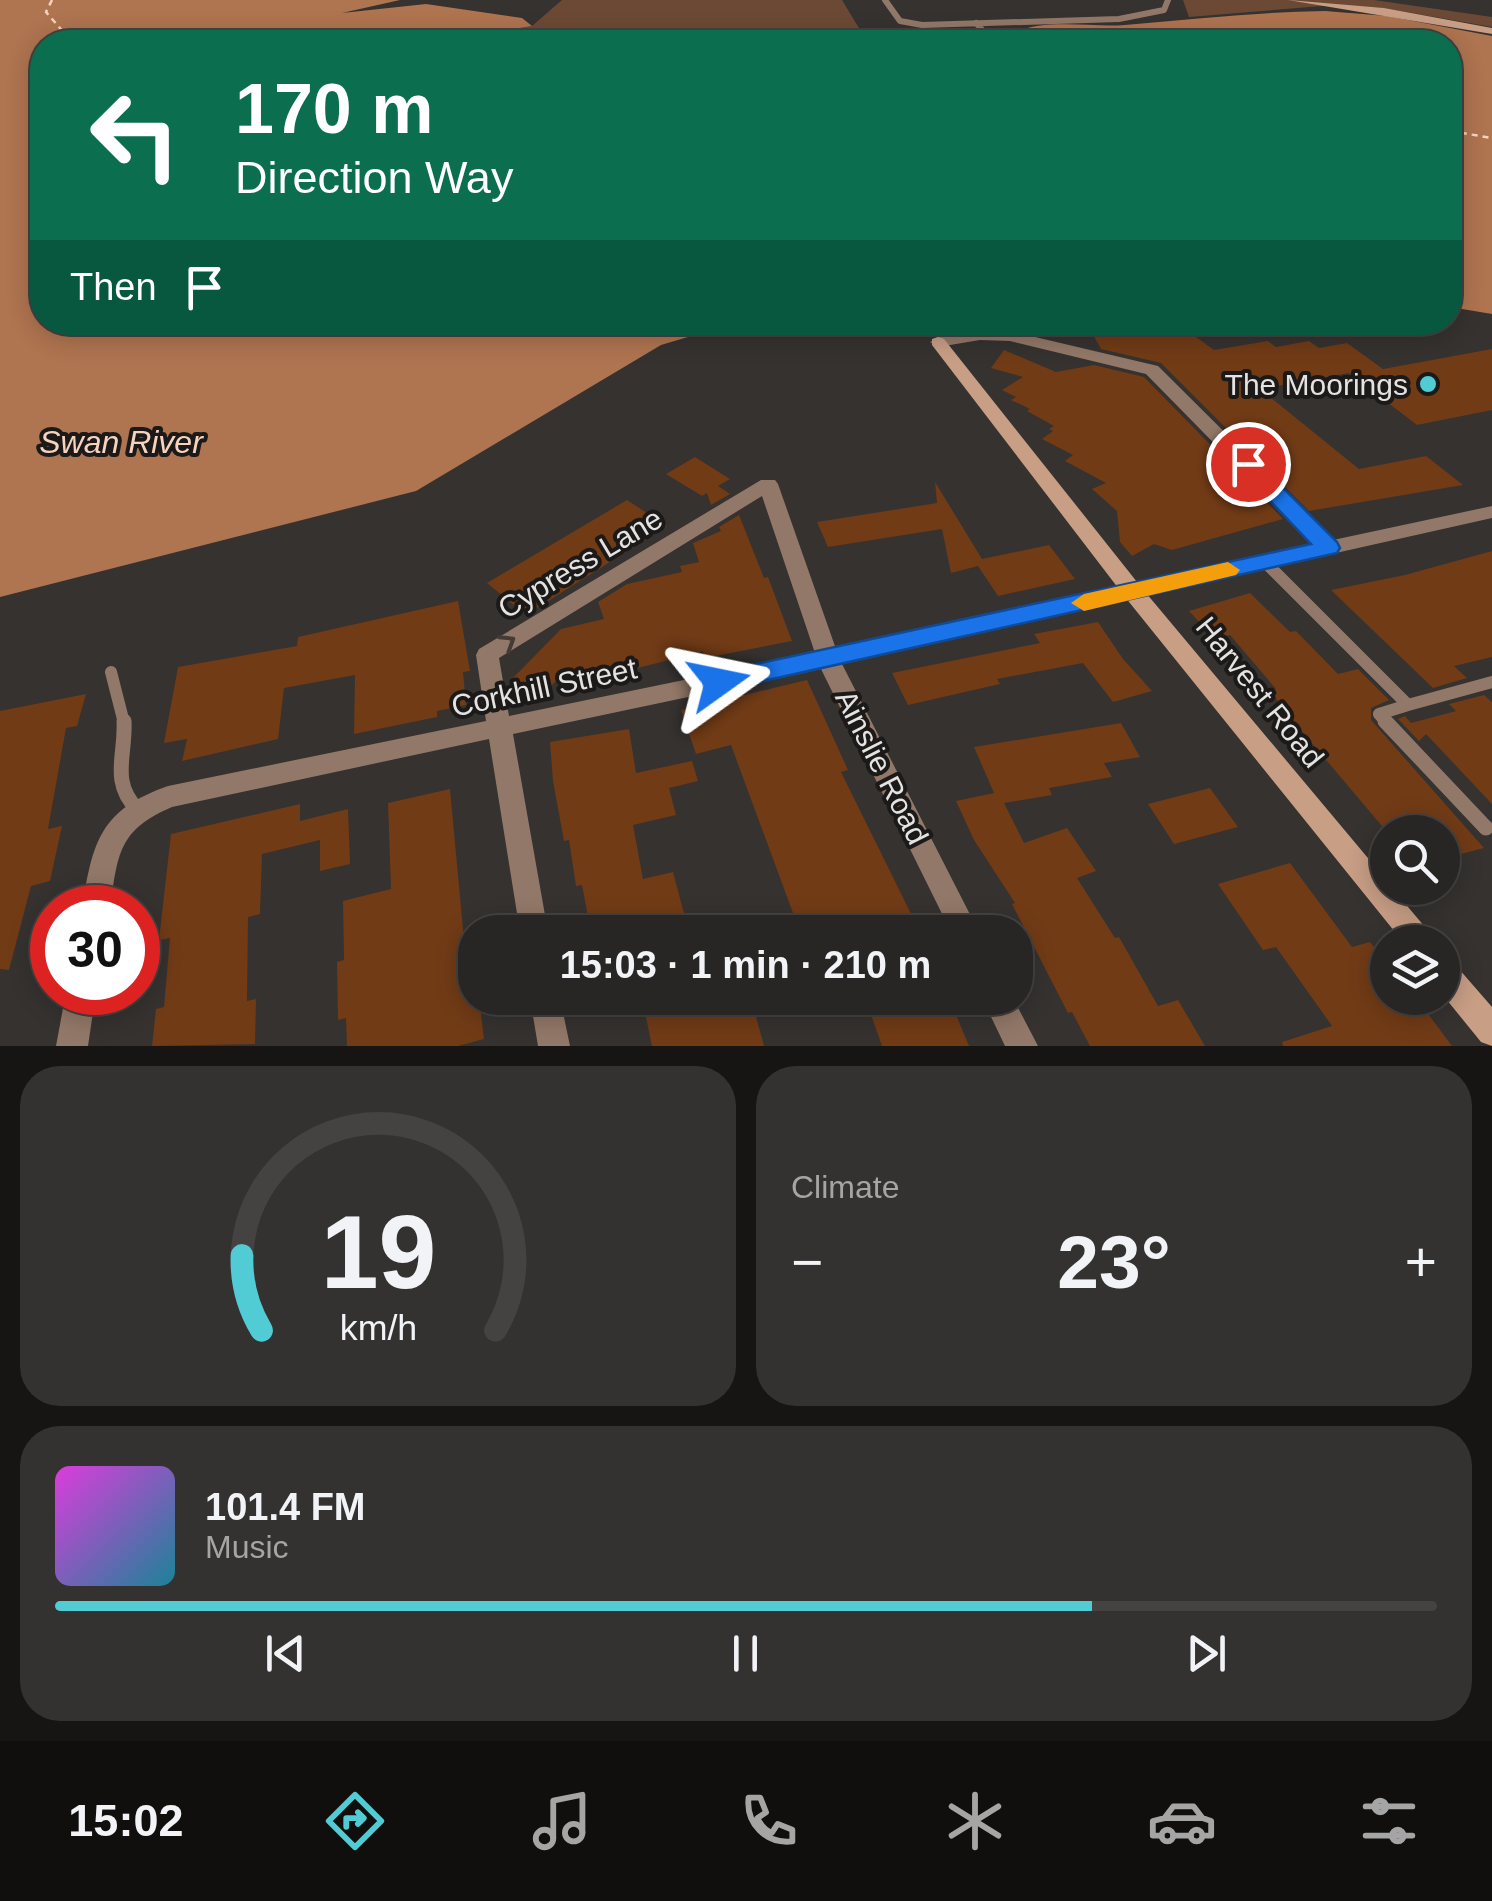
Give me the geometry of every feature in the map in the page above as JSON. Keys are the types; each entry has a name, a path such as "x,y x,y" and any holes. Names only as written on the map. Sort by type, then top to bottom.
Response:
{"street":[{"path":"1292,0 1492,30"},
{"path":"1316,0 1362,4 1492,30"},
{"name":"Harvest Road","path":"1328,548 1152,370 1010,336 980,335 938,342 1133,592 1406,925"},
{"name":"Ainslie Road","path":"768,484 828,659 956,915"},
{"name":"Cypress Lane","path":"499,727 487,656 768,484"},
{"name":"Corkhill Street","path":"137,809 185,793 828,659 1492,512"},
{"path":"499,727 531,915"},
{"path":"100,885 107,846 119,824 137,809"},
{"path":"1460,992 1492,1031"},
{"path":"72,1046 77,1015"},
{"path":"549,1015 554,1046"},
{"path":"1006,1015 1022,1046"}],"lane":[{"path":"886,2 900,21 910,24 1119,19 1164,10 1168,0"},
{"path":"976,23 982,30"},
{"path":"1264,561 1408,705"},
{"path":"111,672 124,720 118,780 121,796 137,809"},
{"path":"1486,828 1378,714 1492,682"}],"shaded area":[{"path":"562,0 842,0 860,30 520,28 532,26"},
{"path":"1183,0 1374,0 1492,17 1492,27 1383,8 1334,5 1189,17"}],"water":[{"name":"Swan River","path":"0,0 400,0 342,13 426,4 522,18 532,26 520,28 524,30 30,30 30,335 695,335 661,345 416,491 0,597"},
{"path":"1325,11 1387,16 1460,30 1023,30 1036,26 1125,25"},
{"path":"1462,30 1492,36 1492,314 1462,309"}],"building":[{"path":"1093,335 1193,335 1214,350 1268,341 1276,347 1309,341 1319,348 1347,343 1383,369 1492,349 1492,410 1417,425 1349,373 1260,389 1359,469 1426,456 1463,485 1309,511 1161,363 1101,349"},
{"path":"1004,350 1056,372 1094,365 1144,377 1283,519 1172,550 1154,544 1132,556 1120,542 1117,511 1092,489 1106,483 1065,461 1073,455 1042,439 1054,426 1011,400 1016,397 1002,390 1023,377 991,368"},
{"path":"695,457 730,479 718,486 730,494 711,505 707,493 702,496 666,474"},
{"path":"935,482 982,559 1049,545 1075,579 998,596 978,566 951,573 942,529 828,547 817,522 937,503"},
{"path":"627,500 667,526 526,615 487,583"},
{"path":"739,515 792,641 705,658 703,651 638,668 636,664 589,675 578,688 558,679 545,692 513,678 561,629 604,619 598,602 627,584 682,572 680,566 699,562 693,543 721,531 719,527"},
{"path":"1492,551 1492,657 1454,666 1467,678 1433,688 1331,590 1405,575"},
{"path":"1250,593 1290,632 1296,631 1338,674 1358,669 1389,700 1371,708 1371,720 1455,815 1373,815 1270,691 1276,689 1230,635 1215,639 1189,611"},
{"path":"458,601 470,671 463,672 466,705 437,711 437,717 354,734 355,675 284,688 278,739 182,761 187,739 164,743 178,667 297,646 298,637"},
{"path":"1098,622 1123,659 1152,691 1113,702 1083,663 997,679 1000,684 908,705 892,673 1040,643 1034,634"},
{"path":"807,680 848,770 841,772 912,915 794,915 731,745 696,754 681,710"},
{"path":"86,694 77,726 66,728 48,829 62,826 50,881 30,885 9,970 0,969 0,711"},
{"path":"1484,695 1492,702 1492,804 1426,734 1419,741 1398,719 1405,716 1411,723 1456,711 1449,704"},
{"path":"1121,723 1140,757 1104,763 1112,777 1049,788 1052,795 1004,803 1024,843 1067,828 1096,871 1077,878 1115,938 1119,937 1158,1006 1178,1000 1205,1046 1090,1046 1033,945 1033,915 1018,915 1012,904 1015,903 974,840 956,801 994,793 974,747"},
{"path":"629,729 636,773 692,761 698,781 669,788 676,815 633,825 643,879 673,872 684,915 588,915 582,885 576,886 569,840 564,841 550,742"},
{"path":"1210,788 1238,827 1174,844 1148,804"},
{"path":"450,789 462,915 458,915 458,1015 481,1015 484,1039 458,1046 347,1046 346,1018 338,1020 337,962 344,960 343,901 391,889 388,803"},
{"path":"300,804 300,821 348,809 350,864 320,871 320,840 262,854 260,914 248,917 247,1001 256,999 255,1044 152,1046 155,1015 160,1015 160,1008 164,1007 170,938 160,940 160,931 171,834"},
{"path":"1460,821 1484,848 1460,854"},
{"path":"1290,863 1352,947 1370,942 1370,1015 1429,1015 1452,1046 1283,1046 1282,1042 1332,1026 1276,947 1263,950 1218,884"},
{"path":"646,1015 756,1015 764,1046 652,1046"},
{"path":"871,1015 956,1015 969,1046 882,1046"}],"ferry route":[{"path":"52,0 46,12 62,30"},
{"path":"1462,133 1492,138"}],"slow traffic":[{"path":"1084,603 1228,570"}],"place":[{"name":"The Moorings","path":"1428,384"}],"route":[{"path":"719,682 1328,548 1248,464"}]}
